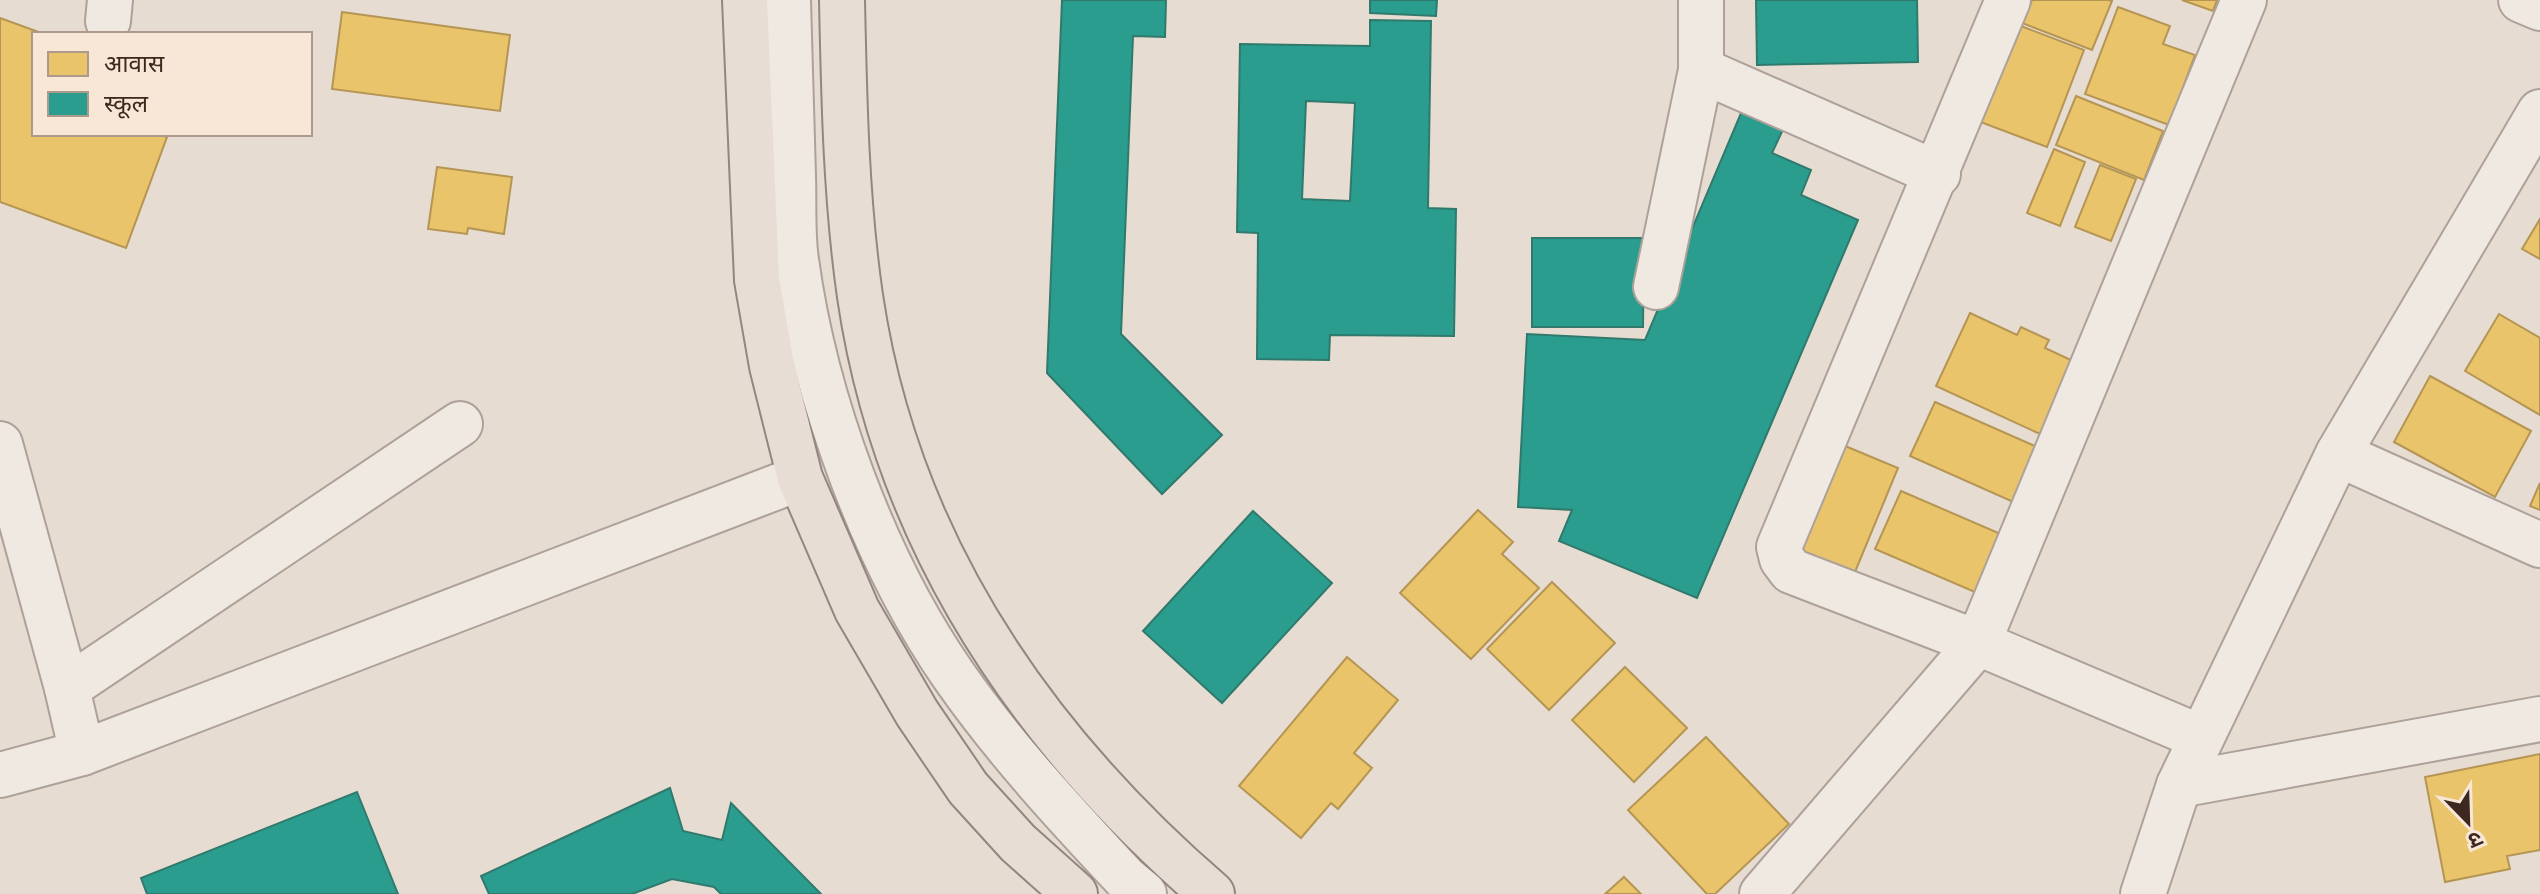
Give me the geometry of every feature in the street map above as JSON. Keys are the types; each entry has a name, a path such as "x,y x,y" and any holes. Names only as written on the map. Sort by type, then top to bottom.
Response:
{"main road":[{"path":"745,0 757,280 772,366 800,478 857,610 917,713 968,788 1018,843 1075,894"},
{"path":"842,0 849,193 860,297 871,354 898,451 940,554 980,628 1023,694 1075,758 1125,812 1212,894"}],"street":[{"path":"788,0 795,259 813,347 834,423 858,489 906,597 954,677 1029,775 1126,879 1144,894"},
{"path":"1656,287 1701,70 1701,0"},
{"path":"2008,0 1938,174 1779,547 1782,559 1791,571 1978,643 2200,737"},
{"path":"1762,894 1978,643 2244,0"},
{"path":"2521,0 2540,8"},
{"path":"1701,70 1938,174"},
{"path":"2143,894 2179,785 2200,737 2338,454 2540,112"},
{"path":"67,688 460,424"},
{"path":"0,444 82,753"},
{"path":"2338,454 2540,545"},
{"path":"0,775 82,753 800,478"},
{"path":"2179,785 2540,719"}],"building: आवास":[{"path":"2032,0 2112,1 2092,50 2022,23"},
{"path":"2182,0 2217,0 2213,11"},
{"path":"2118,7 2170,26 2163,44 2195,55 2169,125 2085,94"},
{"path":"342,12 510,35 500,111 332,89"},
{"path":"0,18 38,32 32,32 32,136 167,137 126,248 0,202"},
{"path":"2013,23 2084,50 2047,147 1975,120"},
{"path":"2076,96 2163,131 2144,180 2056,145"},
{"path":"2054,149 2085,162 2060,226 2027,213"},
{"path":"2100,165 2136,179 2111,241 2075,227"},
{"path":"437,167 512,177 504,234 468,228 467,234 428,229"},
{"path":"2540,219 2540,259 2522,249"},
{"path":"1970,313 2017,335 2021,327 2049,340 2045,348 2073,361 2040,434 1936,386"},
{"path":"2499,314 2540,338 2540,415 2465,371"},
{"path":"2430,376 2531,431 2495,497 2394,442"},
{"path":"1935,402 2044,450 2020,505 1910,456"},
{"path":"1838,443 1898,468 1855,572 1796,552"},
{"path":"2540,483 2540,510 2530,506"},
{"path":"1901,491 2010,538 1984,596 1875,549"},
{"path":"1478,510 1513,542 1502,554 1539,588 1471,659 1400,593"},
{"path":"1552,582 1615,643 1549,710 1487,649"},
{"path":"1347,657 1398,700 1354,753 1372,768 1338,809 1331,803 1301,838 1239,786"},
{"path":"1625,667 1687,728 1634,782 1572,720"},
{"path":"1706,737 1789,824 1715,894 1707,894 1628,810"},
{"path":"2540,754 2540,850 2507,856 2510,869 2445,882 2425,777"},
{"path":"1624,877 1641,894 1605,894"}],"building: स्कूल":[{"path":"1062,0 1166,0 1165,37 1133,36 1121,334 1222,435 1162,494 1047,373"},
{"path":"1370,0 1437,0 1436,16 1370,13"},
{"path":"1756,0 1917,0 1918,62 1757,65"},
{"path":"1370,20 1431,21 1428,208 1456,209 1454,336 1330,335 1329,360 1257,359 1258,233 1237,232 1240,44 1370,46","holes":["1306,101 1355,103 1350,201 1302,199"]},
{"path":"1744,106 1786,123 1772,153 1811,170 1801,195 1858,220 1697,598 1559,541 1572,510 1518,507 1527,334 1645,340"},
{"path":"1532,238 1644,238 1643,327 1532,327"},
{"path":"1253,511 1332,583 1222,703 1143,631"},
{"path":"670,788 683,831 722,840 731,803 821,894 721,894 714,887 672,879 632,894 489,894 481,876"},
{"path":"357,792 398,894 147,894 141,878"}]}
